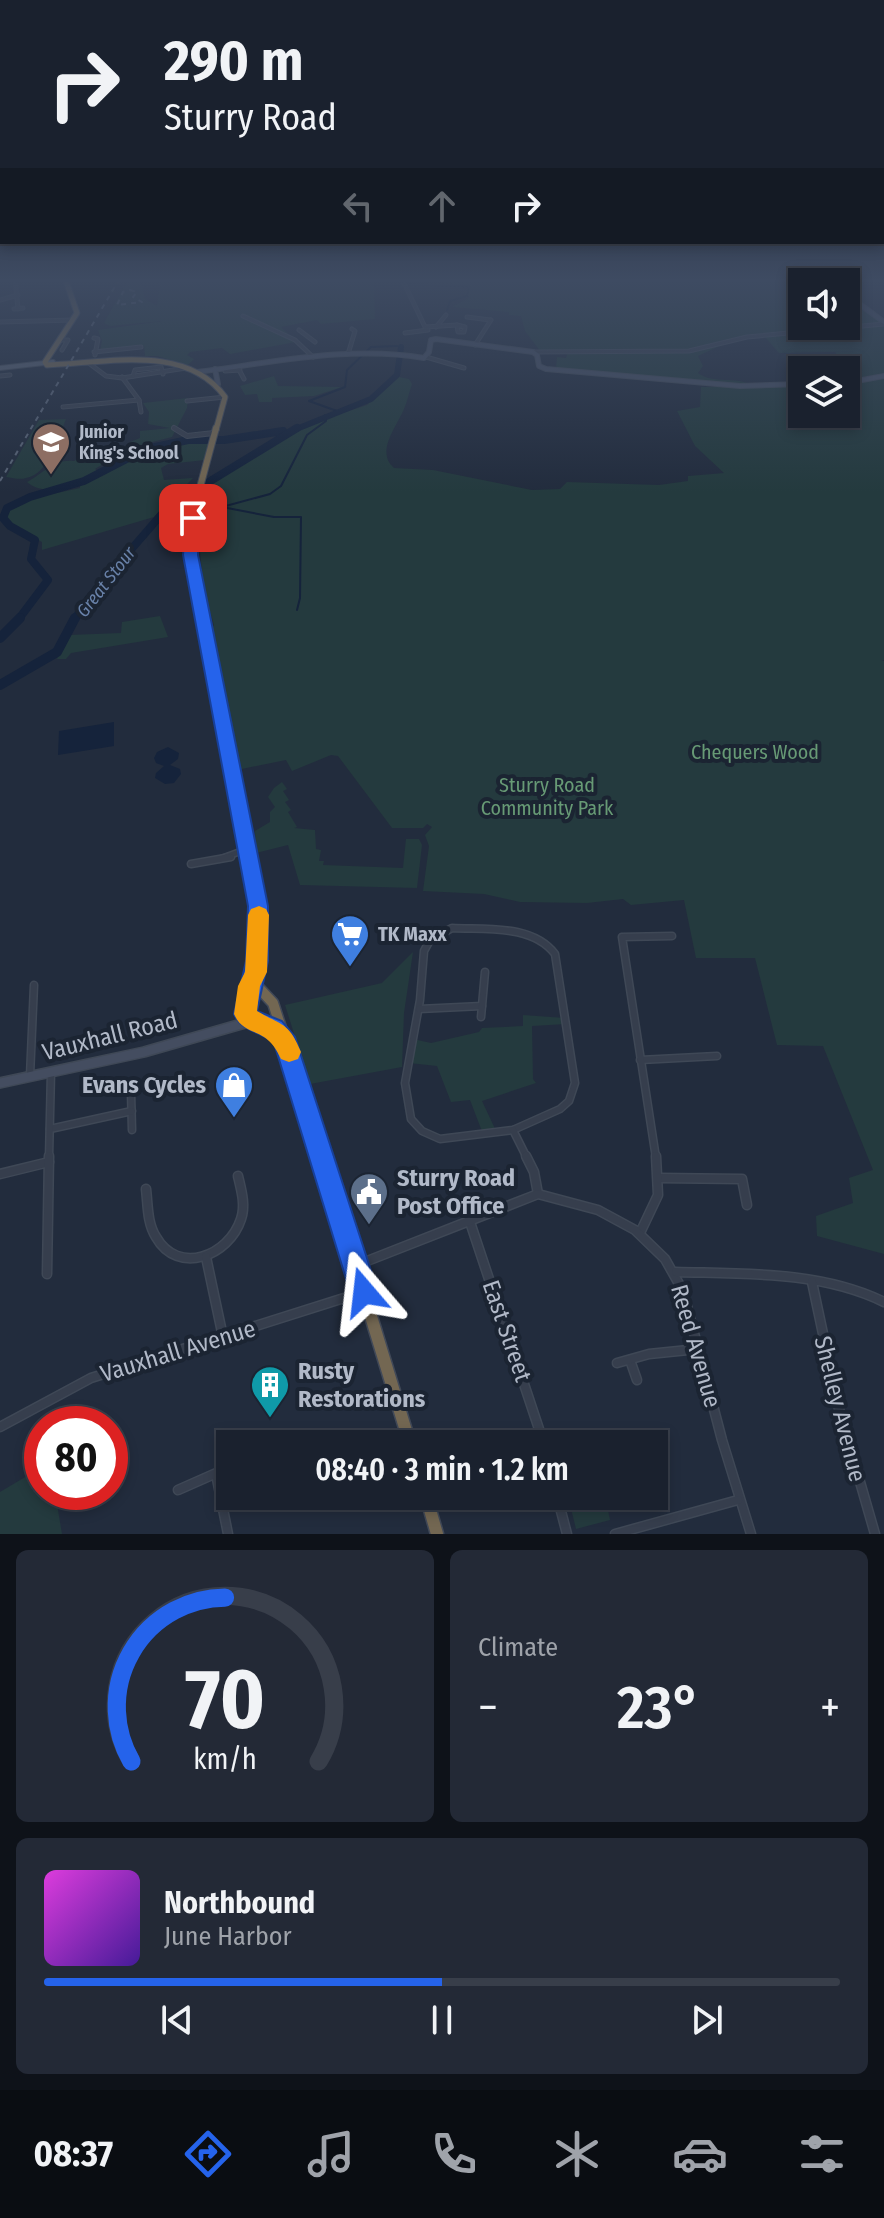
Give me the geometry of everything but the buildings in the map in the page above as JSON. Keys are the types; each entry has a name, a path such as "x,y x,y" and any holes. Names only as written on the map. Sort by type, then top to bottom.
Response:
{"highway":[{"path":"55,350 50,361 62,365 150,359 187,368 218,384 225,397 196,502 190,555 260,929 251,1015"},
{"path":"256,972 257,986 271,1000 284,1037 406,1430"},
{"path":"251,1015 254,997 263,995"},
{"path":"251,1015 270,1017 274,1008"},
{"path":"251,1015 284,1037"},
{"path":"430,1510 437,1534"}],"main road":[{"path":"0,368 50,361"}],"street":[{"path":"121,350 94,351 94,365 106,376 122,377 163,374 187,368"},
{"path":"305,350 313,357"},
{"path":"348,354 350,350"},
{"path":"426,357 428,350"},
{"path":"513,350 533,352 696,350"},
{"path":"533,352 537,355 539,366 546,369 740,386 788,384"},
{"path":"225,371 348,354 426,357 464,368"},
{"path":"215,369 218,384"},
{"path":"197,372 239,369"},
{"path":"239,369 244,379"},
{"path":"0,376 10,375"},
{"path":"860,380 884,376"},
{"path":"122,377 138,399 141,412"},
{"path":"187,401 225,397"},
{"path":"63,407 138,399"},
{"path":"174,428 187,436 214,435"},
{"path":"191,864 248,854"},
{"path":"446,930 540,937 553,949 574,1069 573,1092 560,1109 513,1130 440,1139 421,1132 404,1099 419,1009 424,951 430,940 446,930"},
{"path":"640,1233 658,1195 659,1178 622,937 672,936"},
{"path":"481,1017 485,972"},
{"path":"30,1076 34,985"},
{"path":"419,1009 482,1006"},
{"name":"Vauxhall Road","path":"0,1083 229,1030 251,1015"},
{"path":"640,1060 717,1056"},
{"path":"47,1274 51,1071"},
{"path":"131,1092 132,1130"},
{"path":"50,1129 132,1111"},
{"path":"356,1265 538,1194 534,1172 513,1130"},
{"path":"0,1174 49,1162"},
{"path":"146,1189 156,1239 168,1252 181,1258 206,1257 225,1245 241,1218 242,1196 238,1176"},
{"path":"659,1178 742,1179 747,1205"},
{"name":"Reed Avenue","path":"538,1194 558,1196 588,1207 640,1233 675,1272 738,1500 751,1534"},
{"name":"East Street","path":"469,1219 539,1430"},
{"path":"206,1257 223,1337"},
{"path":"675,1272 754,1274 812,1282 871,1293 884,1302"},
{"name":"Shelley Avenue","path":"812,1282 826,1360 848,1452 875,1534"},
{"name":"Vauxhall Avenue","path":"0,1427 91,1378 364,1292"},
{"path":"617,1363 649,1354 698,1349"},
{"path":"630,1360 637,1380"},
{"path":"178,1490 216,1474"},
{"path":"615,1534 738,1500"},
{"path":"223,1510 228,1534"},
{"path":"561,1510 567,1534"}],"green space":[{"path":"144,350 209,350 190,352 187,355 194,359 188,365 157,356 145,356"},
{"path":"224,350 254,350 230,354"},
{"path":"539,350 712,350 698,356 703,366 698,373 704,377 753,386 556,368 557,357 566,358 568,352 639,350"},
{"path":"776,350 884,350 884,373 860,377 860,356 838,356 835,352 779,353"},
{"path":"274,376 278,386 342,387 314,396 272,398 272,402 259,402 257,394 245,395 240,386"},
{"path":"399,377 409,379 412,384 387,447 389,462 394,468 433,470 532,490 560,489 567,482 659,485 688,481 688,476 724,473 695,446 677,411 700,407 701,387 788,386 788,428 860,428 860,382 884,379 884,660 881,660 884,661 884,1254 817,1236 816,1216 853,1203 849,1178 873,1170 823,1046 777,1045 755,958 696,958 684,900 631,905 623,899 587,903 520,902 484,894 423,891 429,846 425,835 432,827 427,824 423,828 392,828 338,756 331,755 292,771 286,760 237,770 210,633 214,625 202,574 199,540 202,488 307,425 367,405"},
{"path":"188,398 187,408 172,437 129,448 130,442 140,438 140,431 170,428 148,424 149,412 143,403"},
{"path":"66,419 52,454 41,470 24,479 6,477 39,420"},
{"path":"189,441 209,443 205,460 168,464 161,468 164,480 193,478 154,517 42,550 42,542 12,525 5,515 8,508 20,501 80,488 80,485 136,454"},
{"path":"91,451 111,459 95,469 98,471 62,487 44,489 27,482 55,464 74,461"},
{"path":"160,616 168,637 71,653 66,659 57,659 69,635 121,633 122,622"},
{"path":"282,782 287,789 283,791 289,800 285,802 291,810 288,812 297,827 294,828 315,830 316,849 321,850 319,861 324,861 323,865 403,868 406,839 419,839 422,845 417,888 300,885 288,845 256,853 255,831 270,822 270,812 275,807 268,797"},
{"path":"413,952 404,1013 402,1067 310,1084 285,1005 382,983"},
{"path":"523,1015 565,1018 566,1024 532,1026 533,1079 536,1083 482,1101 497,1133 483,1134 470,1100 451,1102 437,1066 409,1063 413,1039 431,1043 479,1032 482,1028 523,1026"},
{"path":"24,1478 24,1510 58,1510 62,1534 0,1534 0,1492"},
{"path":"571,1510 608,1510 610,1520 576,1529"}],"water":[{"path":"114,722 114,746 58,755 59,731"},
{"path":"168,747 179,753 178,759 170,765 180,769 181,774 174,783 165,784 155,778 164,766 156,763 154,758 157,752"}],"waterway":[{"name":"Great Stour","path":"337,411 309,401 345,387 347,370 368,350"},
{"name":"Great Stour","path":"294,430 371,399 397,375 401,350"},
{"path":"222,507 270,494 281,486 307,435 326,421 325,415"},
{"name":"Great Stour","path":"74,620 89,598 168,507 297,428"},
{"name":"Great Stour","path":"18,620 48,580 31,559 35,540 10,526 3,518 7,508 30,497 84,481 146,449 188,440 224,440 283,431"},
{"path":"211,510 222,507"},
{"path":"222,507 274,517 301,517 300,598 297,610"},
{"name":"Great Stour","path":"0,685 57,652 75,618"},
{"name":"Great Stour","path":"0,638 18,620"}],"railway":[{"path":"0,481 78,350"}],"slow traffic":[{"path":"259,915 256,972 249,986 244,1011 252,1021 260,1021 274,1028 284,1037 289,1052"}],"place":[{"name":"Junior King's School","path":"51,476"},
{"name":"TK Maxx","path":"350,968"},
{"name":"Evans Cycles","path":"234,1119"},
{"name":"Sturry Road Post Office","path":"369,1226"},
{"name":"Rusty Restorations","path":"270,1419"}],"route":[{"path":"193,518 190,555 258,906 260,929 256,972 249,986 244,1011 252,1021 260,1021 274,1028 284,1037 364,1292"}],"park label":[{"name":"Chequers Wood","path":"755,752"},
{"name":"Sturry Road Community Park","path":"547,796"}]}
